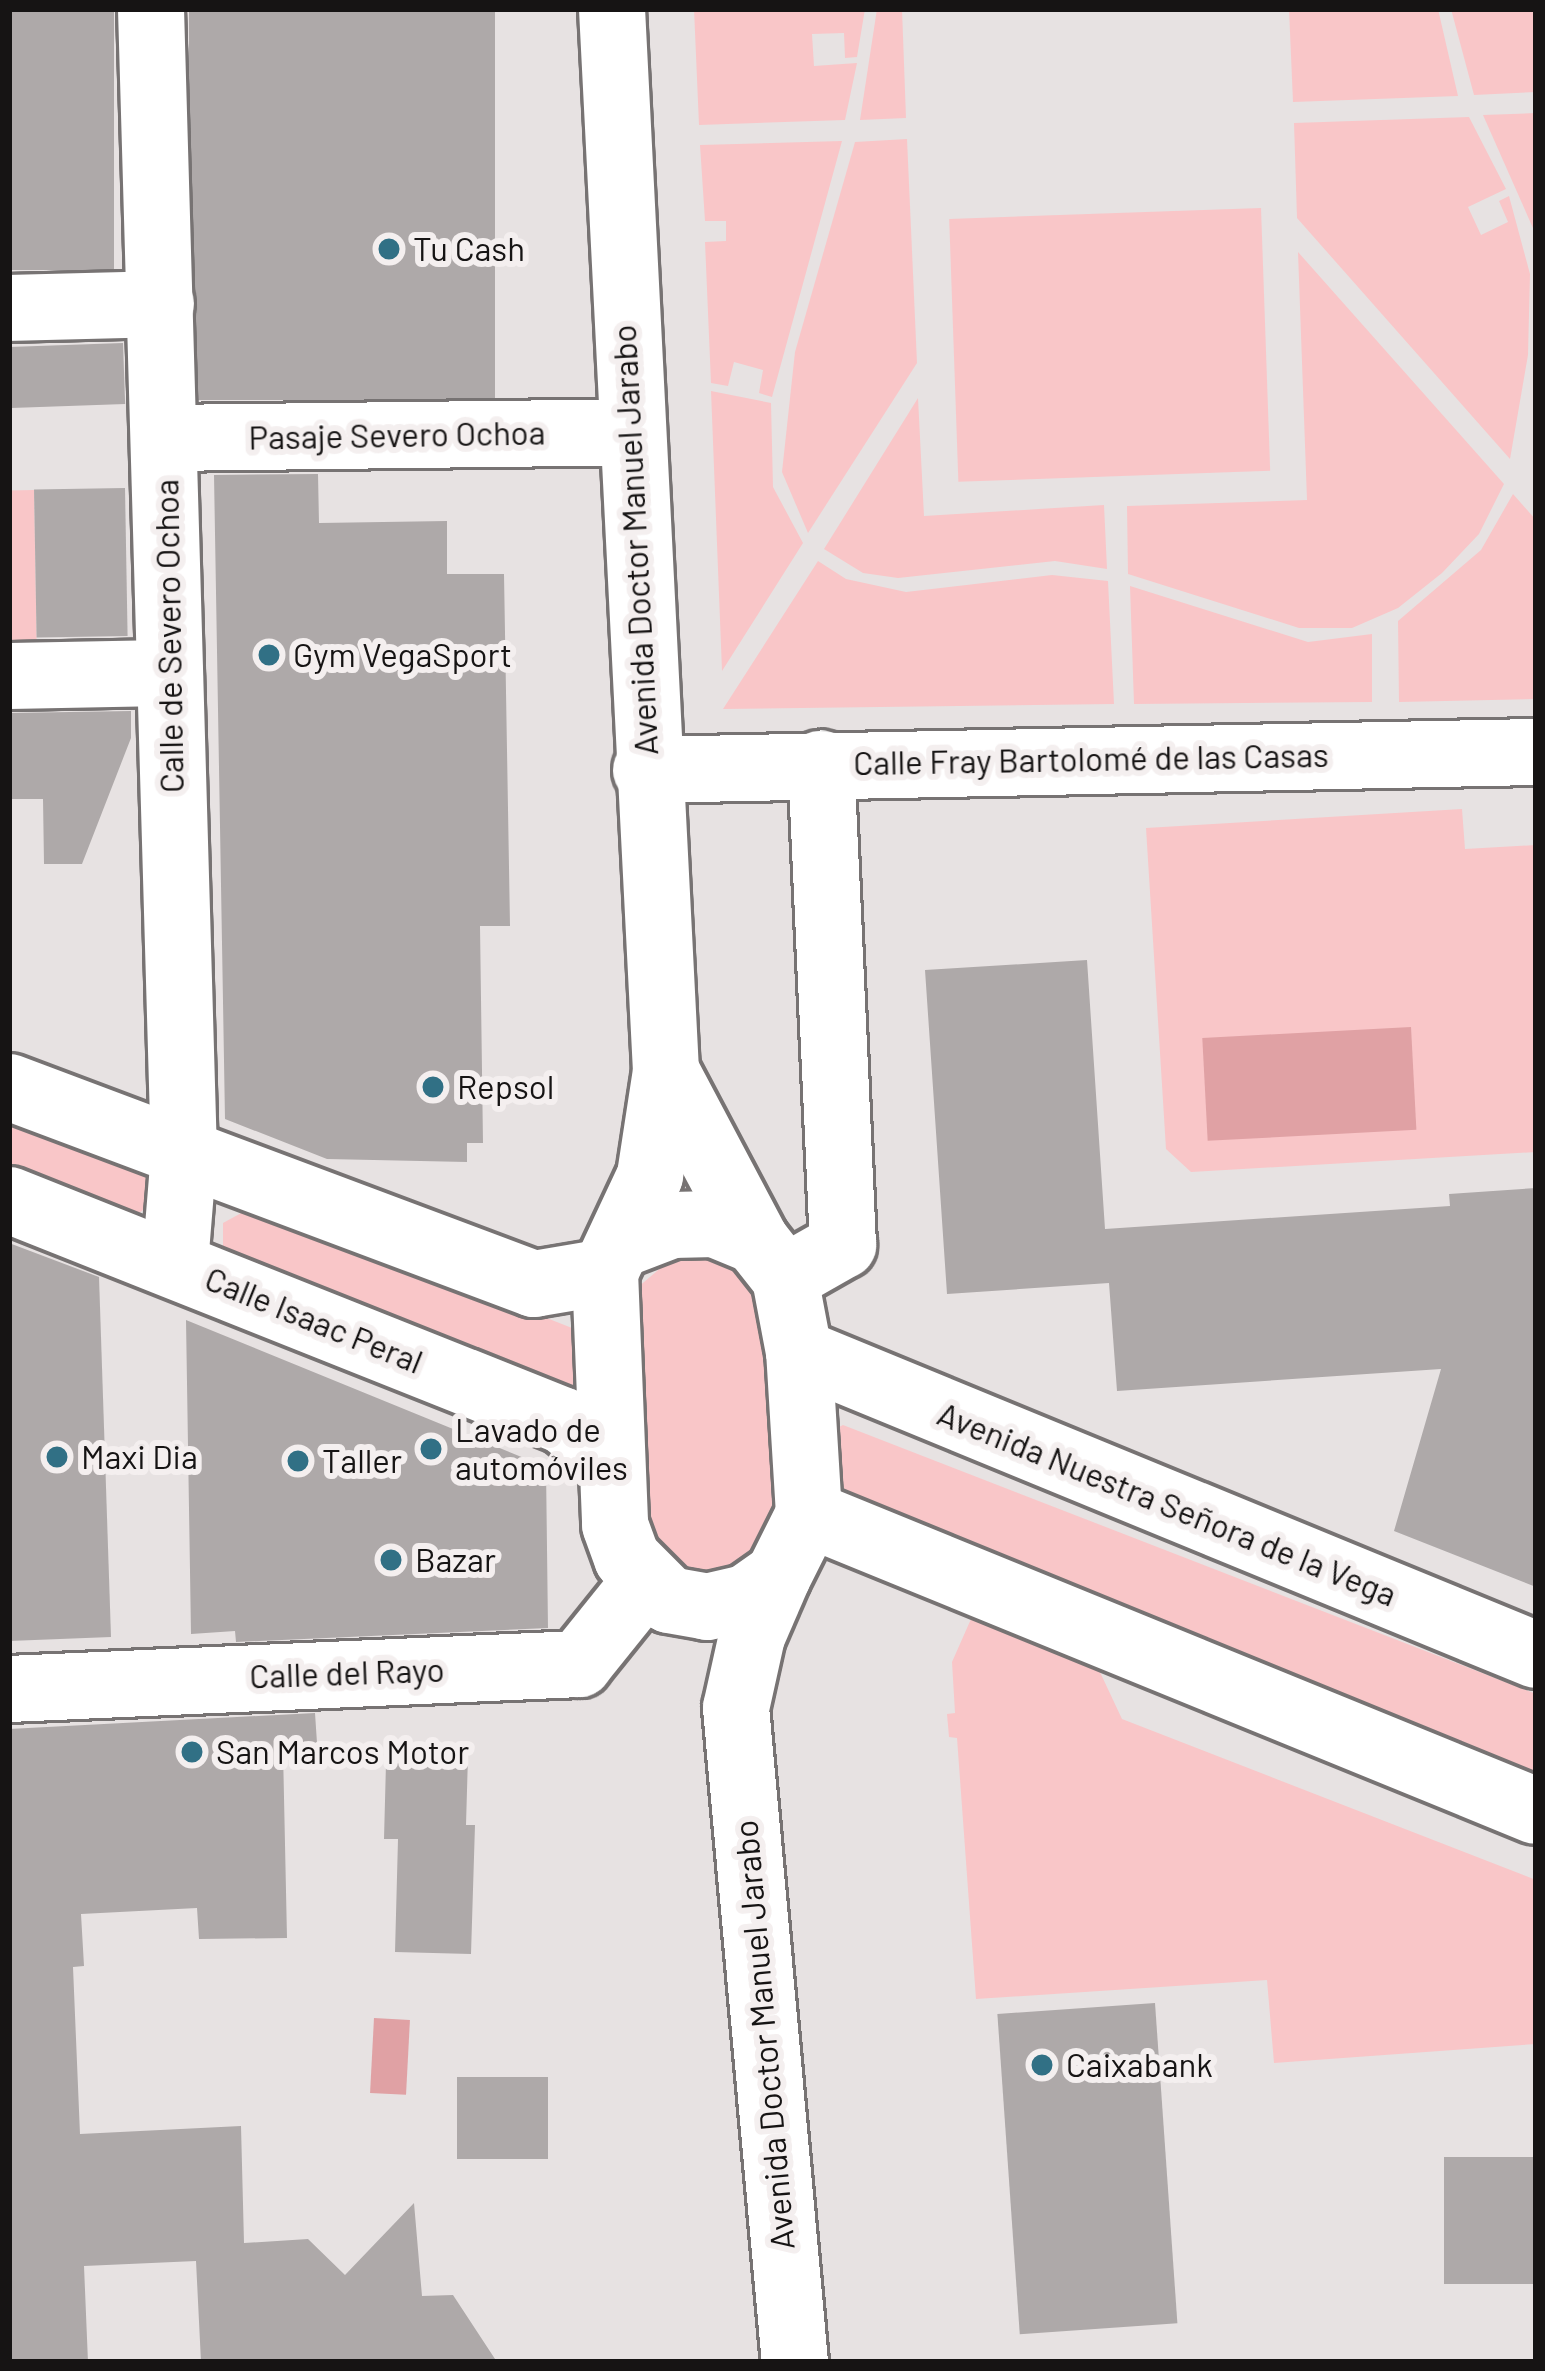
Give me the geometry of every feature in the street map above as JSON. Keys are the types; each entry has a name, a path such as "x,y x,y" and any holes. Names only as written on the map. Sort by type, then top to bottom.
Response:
{"street":[{"name":"Calle de Severo Ochoa","path":"152,9 184,1154 175,1262"},
{"name":"Avenida Doctor Manuel Jarabo","path":"612,9 646,770 666,1071 650,1176 614,1258 609,1458 614,1525 736,1708"},
{"path":"9,308 161,304"},
{"name":"Pasaje Severo Ochoa","path":"164,438 629,432"},
{"path":"9,676 170,673"},
{"name":"Calle Fray Bartolomé de las Casas","path":"646,770 1536,752"},
{"path":"9,1087 534,1284 614,1258 673,1225 715,1224 771,1259 843,1245 821,764"},
{"name":"Avenida Doctor Manuel Jarabo","path":"666,1071 771,1259 799,1352 809,1514 752,1636 736,1708 795,2362"},
{"name":"Calle Isaac Peral","path":"9,1200 175,1262 565,1421 609,1458"},
{"name":"Avenida Nuestra Señora de la Vega","path":"799,1352 1536,1655"},
{"path":"809,1514 1536,1811"},
{"path":"657,1591 727,1602 778,1576"},
{"name":"Calle del Rayo","path":"9,1689 580,1664 657,1591"}],"shaded area":[{"path":"694,9 865,9 857,57 845,58 844,33 812,34 814,66 857,63 845,120 699,125"},
{"path":"877,9 902,9 906,118 860,120"},
{"path":"1289,9 1438,9 1458,96 1293,102"},
{"path":"1451,9 1536,9 1536,92 1474,95"},
{"path":"1536,113 1536,235 1483,115"},
{"path":"1469,117 1506,189 1468,207 1481,235 1508,222 1499,201 1509,196 1530,274 1528,355 1510,459 1297,218 1294,123"},
{"path":"907,139 917,363 808,533 782,472 795,352 855,142"},
{"path":"842,141 772,397 759,393 763,370 734,362 728,386 711,383 705,242 726,241 726,221 705,221 700,145"},
{"path":"1261,208 1270,471 958,482 949,219"},
{"path":"1298,252 1504,484 1479,534 1442,573 1398,608 1352,628 1299,628 1128,574 1127,506 1307,500"},
{"path":"711,391 771,403 773,487 803,543 722,671"},
{"path":"918,398 924,516 1104,505 1107,569 1055,561 898,578 863,573 824,549"},
{"path":"9,490 34,490 37,642 12,642"},
{"path":"1513,494 1536,520 1536,699 1399,702 1398,621 1481,550"},
{"path":"818,561 846,579 906,592 1052,575 1108,581 1114,704 723,709"},
{"path":"1130,586 1308,642 1372,634 1372,702 1134,704"},
{"path":"1462,809 1465,849 1536,845 1536,1152 1191,1172 1166,1149 1146,828"},
{"path":"1411,1027 1416,1130 1208,1141 1202,1038"},
{"path":"9,1102 153,1166 149,1206 130,1219 9,1182"},
{"path":"258,1204 572,1328 580,1398 223,1260 223,1223"},
{"path":"708,1254 753,1285 762,1310 778,1503 775,1534 733,1575 696,1577 659,1554 646,1524 637,1288 670,1260"},
{"path":"843,1425 1536,1694 1536,1784 840,1508 837,1428"},
{"path":"971,1619 1099,1670 1122,1719 1536,1880 1536,2044 1274,2063 1267,1980 976,1999 957,1738 949,1737 947,1714 955,1713 952,1662"},
{"path":"374,2018 410,2020 406,2095 370,2093"}],"building":[{"path":"9,9 114,9 114,270 9,270"},
{"path":"189,9 495,9 495,400 189,400"},
{"path":"123,343 125,404 11,408 9,347"},
{"path":"318,474 319,523 447,521 447,574 504,574 510,926 480,926 483,1143 467,1143 467,1162 327,1159 225,1119 214,475"},
{"path":"125,488 128,636 37,638 34,490"},
{"path":"131,711 131,738 82,864 44,864 43,799 9,799 9,713"},
{"path":"1087,960 1105,1229 1450,1206 1449,1194 1536,1188 1536,1587 1394,1531 1441,1369 1117,1391 1109,1283 947,1294 925,970"},
{"name":"Maxi Dia","path":"9,1243 99,1277 111,1637 9,1641"},
{"path":"186,1320 546,1467 548,1628 236,1642 235,1631 191,1634"},
{"path":"315,1713 317,1743 283,1750 287,1938 199,1939 197,1908 81,1914 84,1966 73,1967 80,2134 241,2126 244,2243 308,2239 345,2275 414,2203 422,2296 453,2295 497,2362 201,2362 196,2261 84,2266 88,2362 9,2362 9,1729"},
{"path":"422,1754 468,1756 466,1825 475,1825 471,1954 395,1952 398,1839 384,1839 386,1763 422,1764"},
{"path":"1155,2003 1177,2323 1020,2334 997,2014"},
{"path":"457,2077 548,2077 548,2159 457,2159"},
{"path":"1444,2157 1536,2157 1536,2284 1444,2284"}],"place":[{"name":"Tu Cash","path":"389,249"},
{"name":"Gym VegaSport","path":"269,655"},
{"name":"Repsol","path":"433,1087"},
{"name":"Lavado de automóviles","path":"431,1449"},
{"name":"Maxi Dia","path":"57,1457"},
{"name":"Taller","path":"298,1461"},
{"name":"Bazar","path":"391,1560"},
{"name":"San Marcos Motor","path":"192,1752"},
{"name":"Caixabank","path":"1042,2065"}]}
